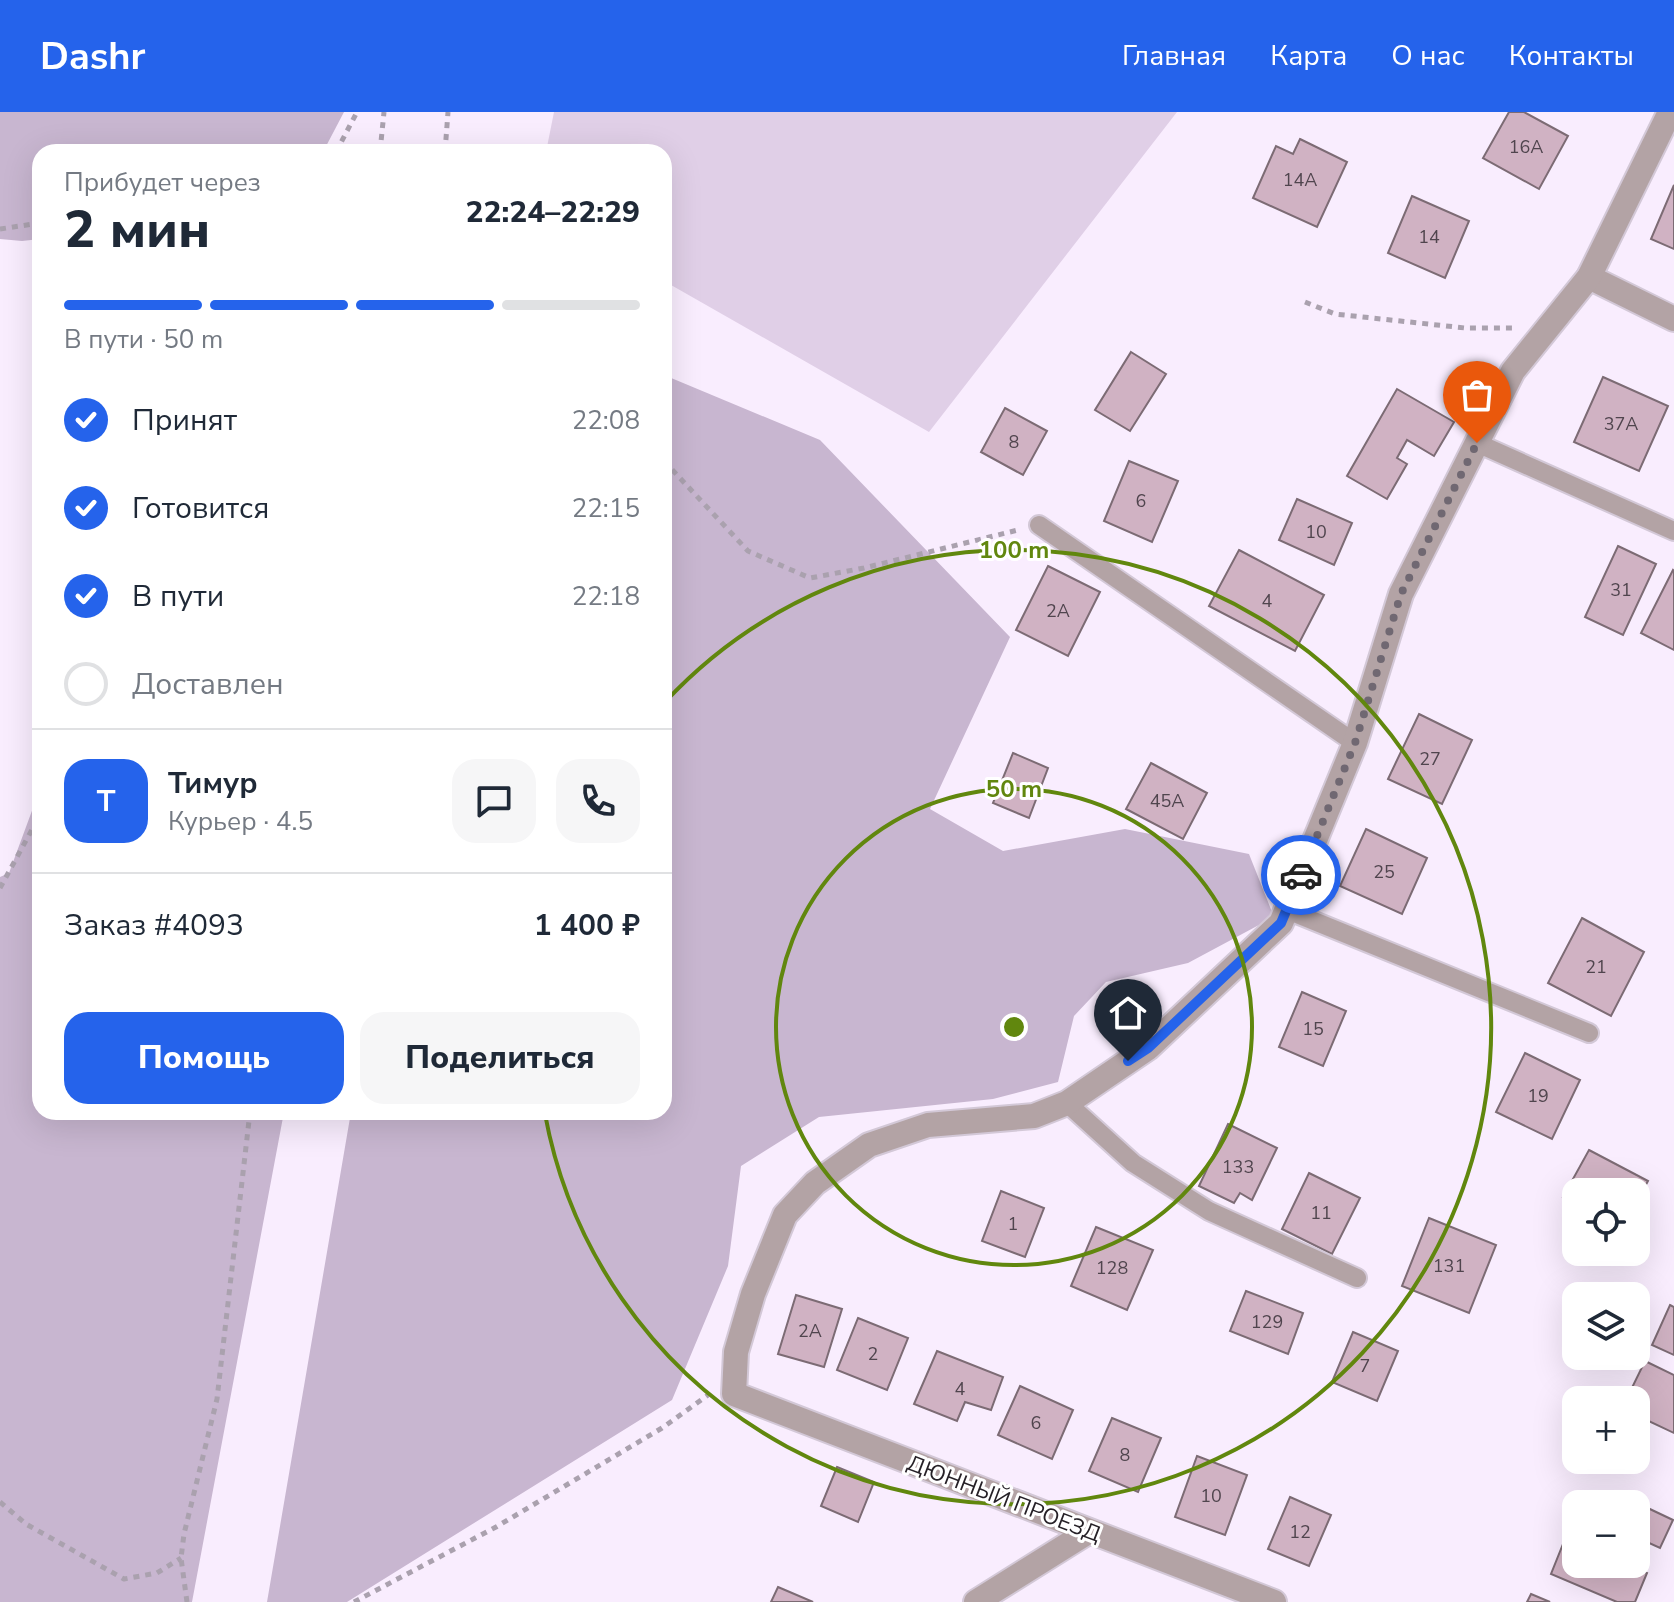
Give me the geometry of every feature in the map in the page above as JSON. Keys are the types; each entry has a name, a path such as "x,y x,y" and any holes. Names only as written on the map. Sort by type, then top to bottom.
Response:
{"street":[{"path":"734,1394 736,1352 753,1294 785,1215 815,1183 869,1145 928,1125 1034,1116 1067,1103 1148,1048 1281,923 1355,743 1401,594 1513,371 1589,277 1670,112"},
{"path":"1589,277 1674,319"},
{"name":"ДЮННЫЙ ПРОЕЗД","path":"734,1394 1274,1602"},
{"path":"976,1602 1088,1532"}],"lane":[{"path":"1477,443 1674,531"},
{"path":"1039,525 1355,743"},
{"path":"1287,910 1589,1033"},
{"path":"1067,1103 1133,1163 1209,1211 1357,1278"}],"path":[{"path":"340,144 357,112"},
{"path":"381,144 384,112"},
{"path":"446,144 448,112"},
{"path":"0,229 32,224"},
{"path":"1305,302 1335,314 1465,328 1547,329"},
{"path":"672,470 748,551 810,578 864,568 1039,525"},
{"path":"0,888 32,830"},
{"path":"187,1602 181,1558 184,1534 217,1399 249,1120"},
{"path":"354,1602 496,1527 662,1428 705,1395 734,1394"},
{"path":"0,1502 26,1524 124,1579 157,1573 181,1558"}],"shaded area":[{"path":"0,112 344,112 327,144 32,144 32,240 0,239"},
{"path":"554,112 1177,112 929,432 672,286 672,144 548,144"},
{"path":"672,378 820,440 1010,637 930,809 1003,851 1125,829 1249,854 1274,917 1188,963 1106,982 1074,1016 1058,1082 993,1099 819,1117 741,1166 728,1266 672,1400 347,1602 267,1602 350,1120 672,1120"},
{"path":"32,811 32,1120 282,1120 192,1602 0,1602 0,877 9,873"}],"building":[{"path":"1509,112 1524,112 1568,136 1539,189 1483,158"},
{"path":"1300,139 1347,162 1317,227 1253,198 1276,146 1293,154"},
{"path":"1674,185 1674,249 1651,239"},
{"path":"1412,196 1469,221 1445,278 1388,253"},
{"path":"1131,352 1166,374 1130,431 1095,410"},
{"path":"1603,377 1668,406 1639,471 1574,442"},
{"path":"1397,389 1454,422 1434,456 1407,440 1397,458 1407,464 1387,499 1347,476"},
{"path":"1005,408 1047,431 1023,475 981,452"},
{"path":"1129,461 1178,481 1152,542 1104,521"},
{"path":"1297,499 1352,523 1334,565 1279,540"},
{"path":"1618,546 1656,564 1623,635 1585,617"},
{"path":"1239,550 1324,595 1295,651 1209,606"},
{"path":"1048,566 1100,592 1068,656 1016,630"},
{"path":"1674,571 1674,650 1641,633"},
{"path":"1419,714 1472,740 1442,804 1388,779"},
{"path":"1013,753 1048,768 1029,818 993,803"},
{"path":"1151,763 1207,793 1183,839 1126,809"},
{"path":"1366,829 1427,858 1402,914 1340,886"},
{"path":"1582,918 1644,952 1611,1016 1548,983"},
{"path":"1302,992 1346,1011 1323,1066 1279,1047"},
{"path":"1525,1053 1580,1080 1552,1139 1496,1112"},
{"path":"1228,1124 1277,1148 1252,1200 1240,1193 1234,1203 1199,1186"},
{"path":"1589,1150 1642,1178 1574,1178"},
{"path":"1309,1173 1360,1198 1332,1254 1282,1229"},
{"path":"1001,1191 1044,1208 1025,1257 982,1241"},
{"path":"1429,1218 1496,1245 1469,1313 1402,1286"},
{"path":"1096,1227 1153,1250 1127,1310 1071,1286"},
{"path":"1246,1291 1303,1313 1288,1354 1230,1331"},
{"path":"796,1295 842,1309 824,1367 778,1354"},
{"path":"1670,1305 1674,1307 1674,1355 1652,1345"},
{"path":"858,1318 908,1338 887,1390 837,1370"},
{"path":"1353,1332 1398,1351 1377,1401 1332,1382"},
{"path":"937,1351 1003,1377 991,1410 965,1402 957,1421 914,1404"},
{"path":"1650,1363 1674,1375 1674,1433 1650,1422 1650,1386 1633,1386 1641,1370 1650,1370"},
{"path":"1020,1386 1073,1410 1052,1459 998,1435"},
{"path":"1112,1418 1161,1438 1138,1492 1089,1471"},
{"path":"1197,1456 1247,1475 1225,1535 1175,1517"},
{"path":"837,1467 874,1482 858,1522 821,1506"},
{"path":"1290,1497 1331,1515 1309,1566 1268,1549"},
{"path":"1650,1509 1673,1520 1660,1548 1650,1543"},
{"path":"1562,1546 1562,1578 1645,1578 1635,1602 1617,1602 1551,1574"},
{"path":"778,1587 813,1602 771,1602"},
{"path":"1531,1594 1550,1602 1527,1602"}],"way so far":[{"path":"1301,875 1355,743 1401,594 1477,443"}],"route":[{"path":"1128,1061 1148,1048 1281,923 1301,875"}]}
